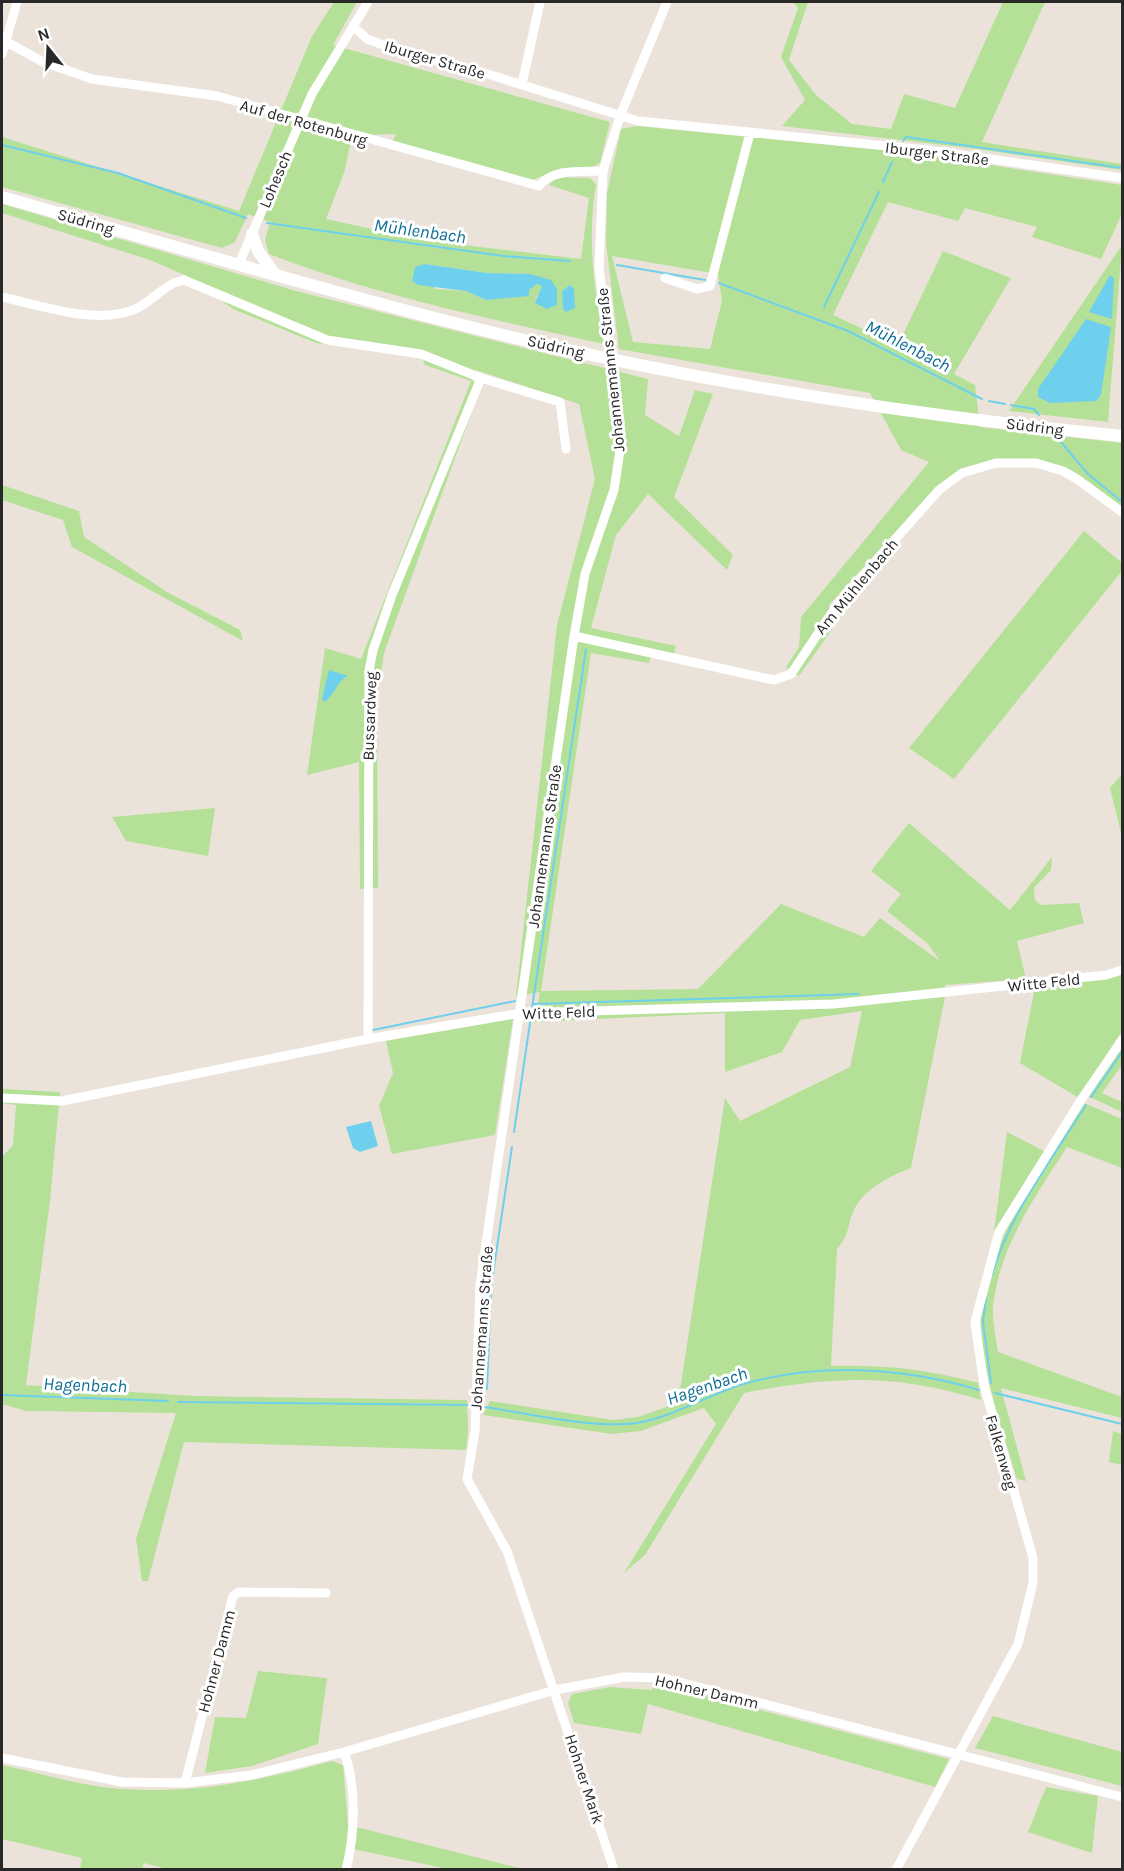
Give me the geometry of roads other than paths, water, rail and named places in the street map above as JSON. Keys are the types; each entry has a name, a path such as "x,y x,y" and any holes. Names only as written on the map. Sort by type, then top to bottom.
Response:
{"main road":[{"name":"Südring","path":"2,197 447,321 586,352 750,385 911,410 1122,436"},
{"path":"252,234 258,251 274,273"}],"street":[{"path":"2,54 5,33 16,2"},
{"name":"Lohesch","path":"239,264 312,94 368,2"},
{"path":"522,84 540,2"},
{"name":"Johannemanns Straße","path":"555,1690 507,1551 467,1479 475,1431 480,1285 574,636 585,574 604,523 619,467 621,444 599,268 603,171 620,116 667,2"},
{"name":"Iburger Straße","path":"353,26 367,39 403,52 522,84 638,121 927,150 1122,178"},
{"name":"Auf der Rotenburg","path":"5,33 43,62 92,79 217,96 300,122 539,186 556,173 603,171"},
{"path":"665,278 697,289 710,286 750,133"},
{"path":"2,297 87,314 108,315 142,306 169,283 184,280 327,340 421,354 481,378 560,402 566,449"},
{"name":"Bussardweg","path":"368,1039 369,671 373,650 392,595 481,378"},
{"name":"Am Mühlenbach","path":"574,636 774,680 791,674 837,605 939,490 962,473 996,463 1044,465 1077,479 1122,512"},
{"name":"Witte Feld","path":"2,1098 62,1101 368,1039 520,1013 834,1005 1106,975 1122,970"},
{"name":"Falkenweg","path":"896,1869 1018,1644 1033,1583 1033,1558 984,1385 975,1322 999,1232 1040,1164 1122,1040"},
{"name":"Hohner Damm","path":"185,1783 233,1596 239,1592 326,1593"},
{"name":"Hohner Damm","path":"2,1758 122,1782 185,1783 252,1775 344,1752 555,1690 624,1677 664,1678 1122,1797"},
{"name":"Hohner Mark","path":"555,1690 614,1869"},
{"path":"344,1752 352,1803 351,1851 346,1869"}],"water":[{"path":"425,264 487,273 530,274 551,280 557,289 557,305 547,309 535,303 542,286 537,284 529,290 529,296 486,300 466,291 418,285 412,281 415,267"},
{"path":"1110,275 1114,278 1112,319 1089,312"},
{"path":"570,285 574,289 575,308 566,312 563,309 562,291"},
{"path":"1086,319 1111,327 1101,395 1096,401 1050,403 1038,397 1038,389"},
{"path":"329,670 348,676 324,702 322,698"},
{"path":"371,1121 378,1146 360,1152 353,1148 346,1127"}],"waterway":[{"path":"903,141 906,137 1122,168"},
{"name":"Mühlenbach","path":"2,145 118,173 246,218"},
{"path":"883,182 892,162"},
{"path":"824,307 879,192"},
{"name":"Mühlenbach","path":"267,223 503,256 570,261"},
{"name":"Mühlenbach","path":"617,265 705,280"},
{"name":"Mühlenbach","path":"719,283 848,331 982,399"},
{"name":"Mühlenbach","path":"989,401 1005,404"},
{"name":"Mühlenbach","path":"1011,405 1034,409 1039,415"},
{"name":"Mühlenbach","path":"1061,442 1088,474 1122,502"},
{"path":"532,1008 586,649"},
{"path":"533,1004 859,994"},
{"path":"373,1030 515,1001"},
{"path":"514,1132 531,1016"},
{"path":"1091,1097 1122,1052"},
{"path":"992,1275 1021,1208 1086,1105"},
{"path":"487,1389 491,1287 512,1147"},
{"path":"986,1298 983,1322 991,1383"},
{"name":"Hagenbach","path":"479,1406 579,1422 637,1423 664,1416 740,1385 799,1373 830,1370 860,1370 920,1376 979,1390"},
{"name":"Hagenbach","path":"995,1393 1122,1424"},
{"name":"Hagenbach","path":"2,1395 168,1401"},
{"name":"Hagenbach","path":"178,1402 468,1405"}]}
